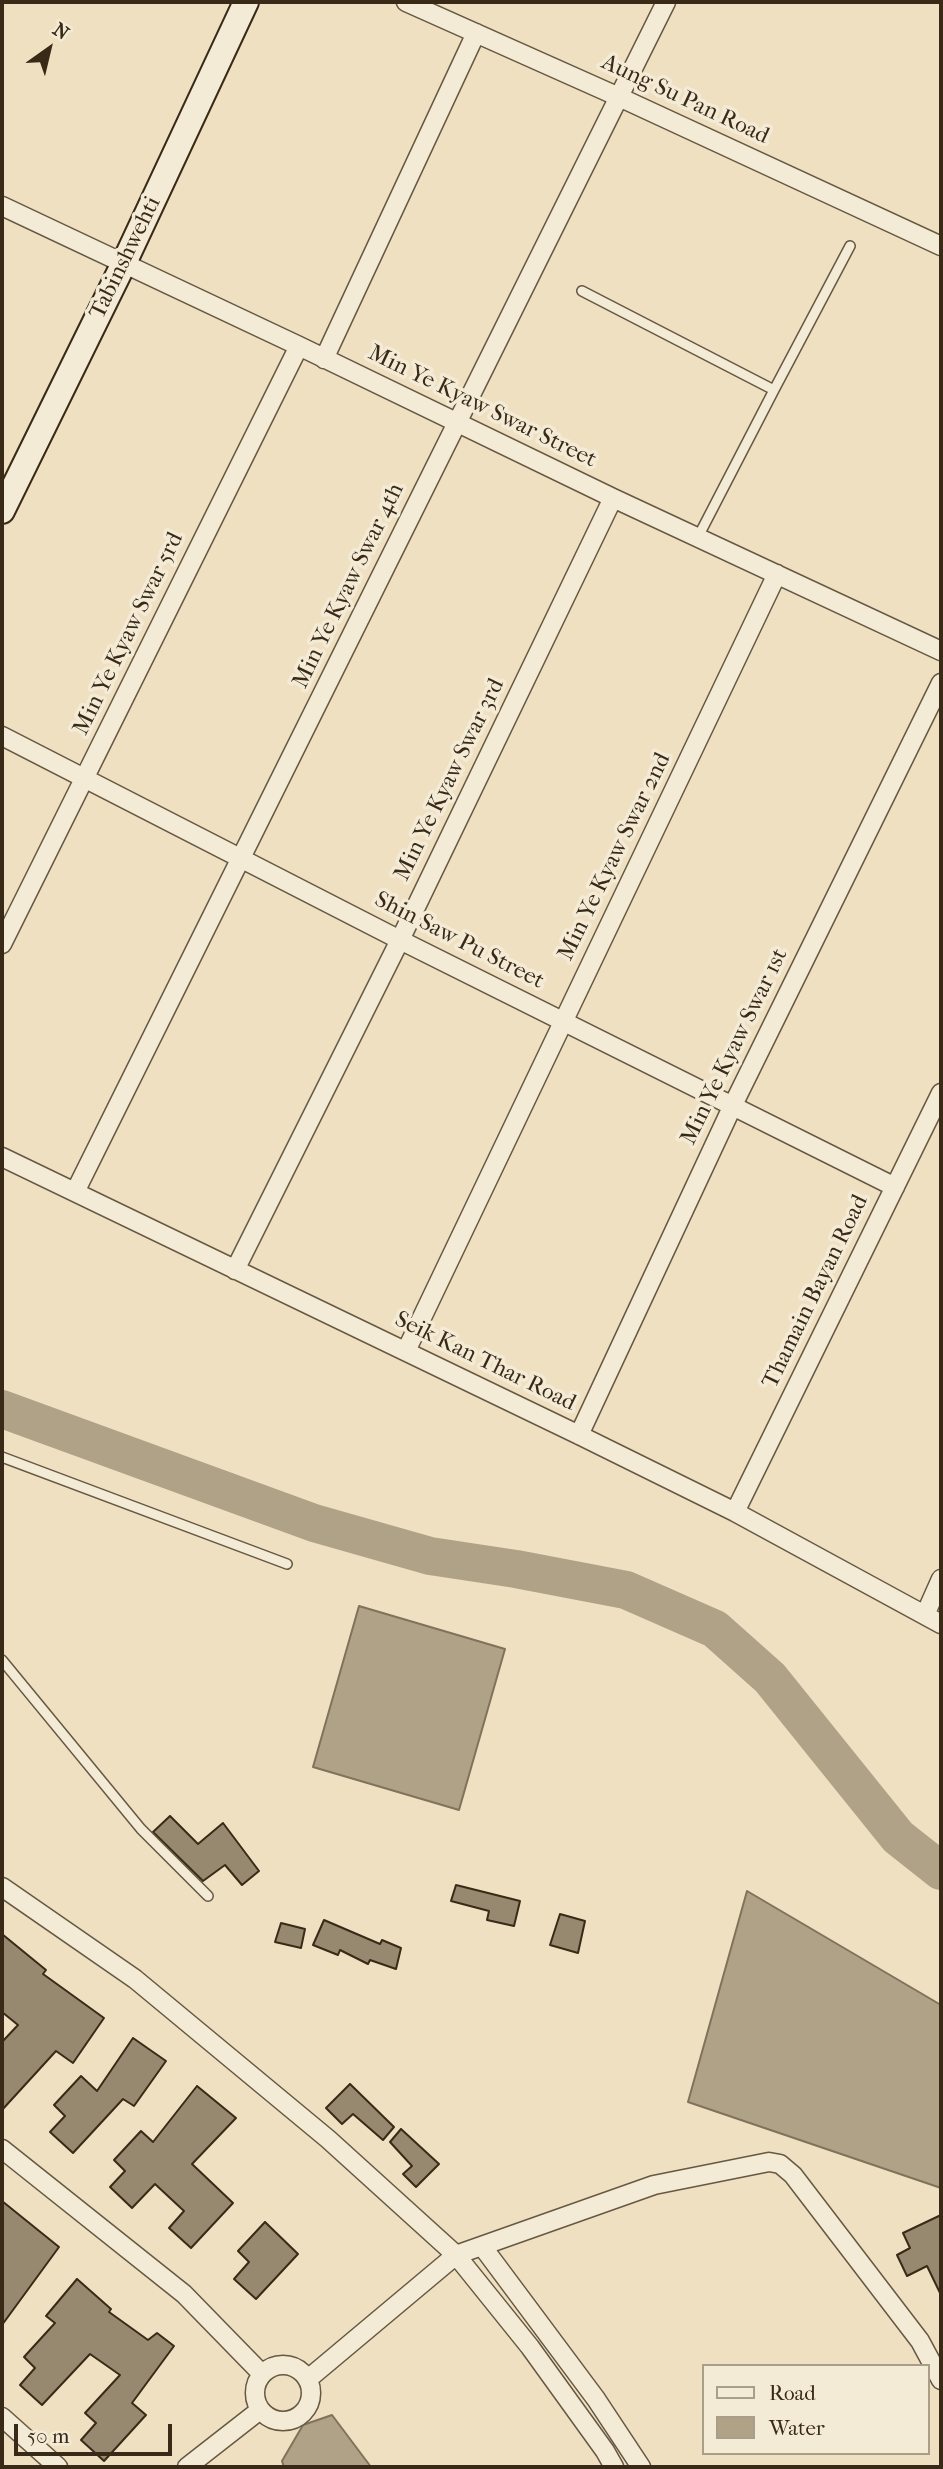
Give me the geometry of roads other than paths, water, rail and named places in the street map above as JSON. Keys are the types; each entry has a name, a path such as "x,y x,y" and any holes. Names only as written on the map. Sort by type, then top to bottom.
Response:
{"main road":[{"name":"Tabinshwehti","path":"2,511 124,263 246,2"}],"street":[{"name":"Aung Su Pan Road","path":"406,2 941,246"},
{"name":"Min Ye Kyaw Swar 4th","path":"75,1192 666,2"},
{"path":"324,359 476,33"},
{"name":"Min Ye Kyaw Swar Street","path":"2,206 613,498 941,651"},
{"name":"Min Ye Kyaw Swar 5rd","path":"2,944 299,346"},
{"name":"Min Ye Kyaw Swar 3rd","path":"235,1270 400,940 613,498"},
{"name":"Min Ye Kyaw Swar 2nd","path":"406,1351 777,574"},
{"name":"Min Ye Kyaw Swar 1st","path":"579,1434 733,1105 941,683"},
{"name":"Shin Saw Pu Street","path":"2,736 400,940 895,1187"},
{"name":"Thamain Bayan Road","path":"735,1512 941,1093"},
{"name":"Seik Kan Thar Road","path":"2,1157 579,1434 735,1512 941,1624"},
{"path":"925,1615 941,1579"},
{"path":"2,1887 135,1979 328,2139 456,2255 530,2347 614,2467"},
{"path":"2,2149 184,2294 262,2374"},
{"path":"308,2379 456,2255 654,2185 769,2162 780,2164 793,2175 920,2342 941,2380"},
{"path":"482,2246 596,2399 641,2467"},
{"path":"273,2366 293,2366 308,2379 311,2396 309,2405 295,2418 276,2420 260,2410 255,2391 262,2374 273,2366"},
{"path":"187,2467 260,2410"},
{"path":"2,2417 58,2467"}],"lane":[{"path":"698,537 850,246"},
{"path":"582,291 775,390"},
{"path":"2,1457 288,1564"},
{"path":"2,1660 141,1829 208,1896"}],"water":[{"path":"359,1606 505,1649 459,1810 313,1767"},
{"path":"747,1891 941,2005 941,2188 688,2102"},
{"path":"332,2415 371,2467 284,2467 282,2461 303,2425"}],"waterway":[{"path":"2,1409 314,1523 430,1556 626,1590 715,1629 770,1678 898,1837 941,1871"}]}
